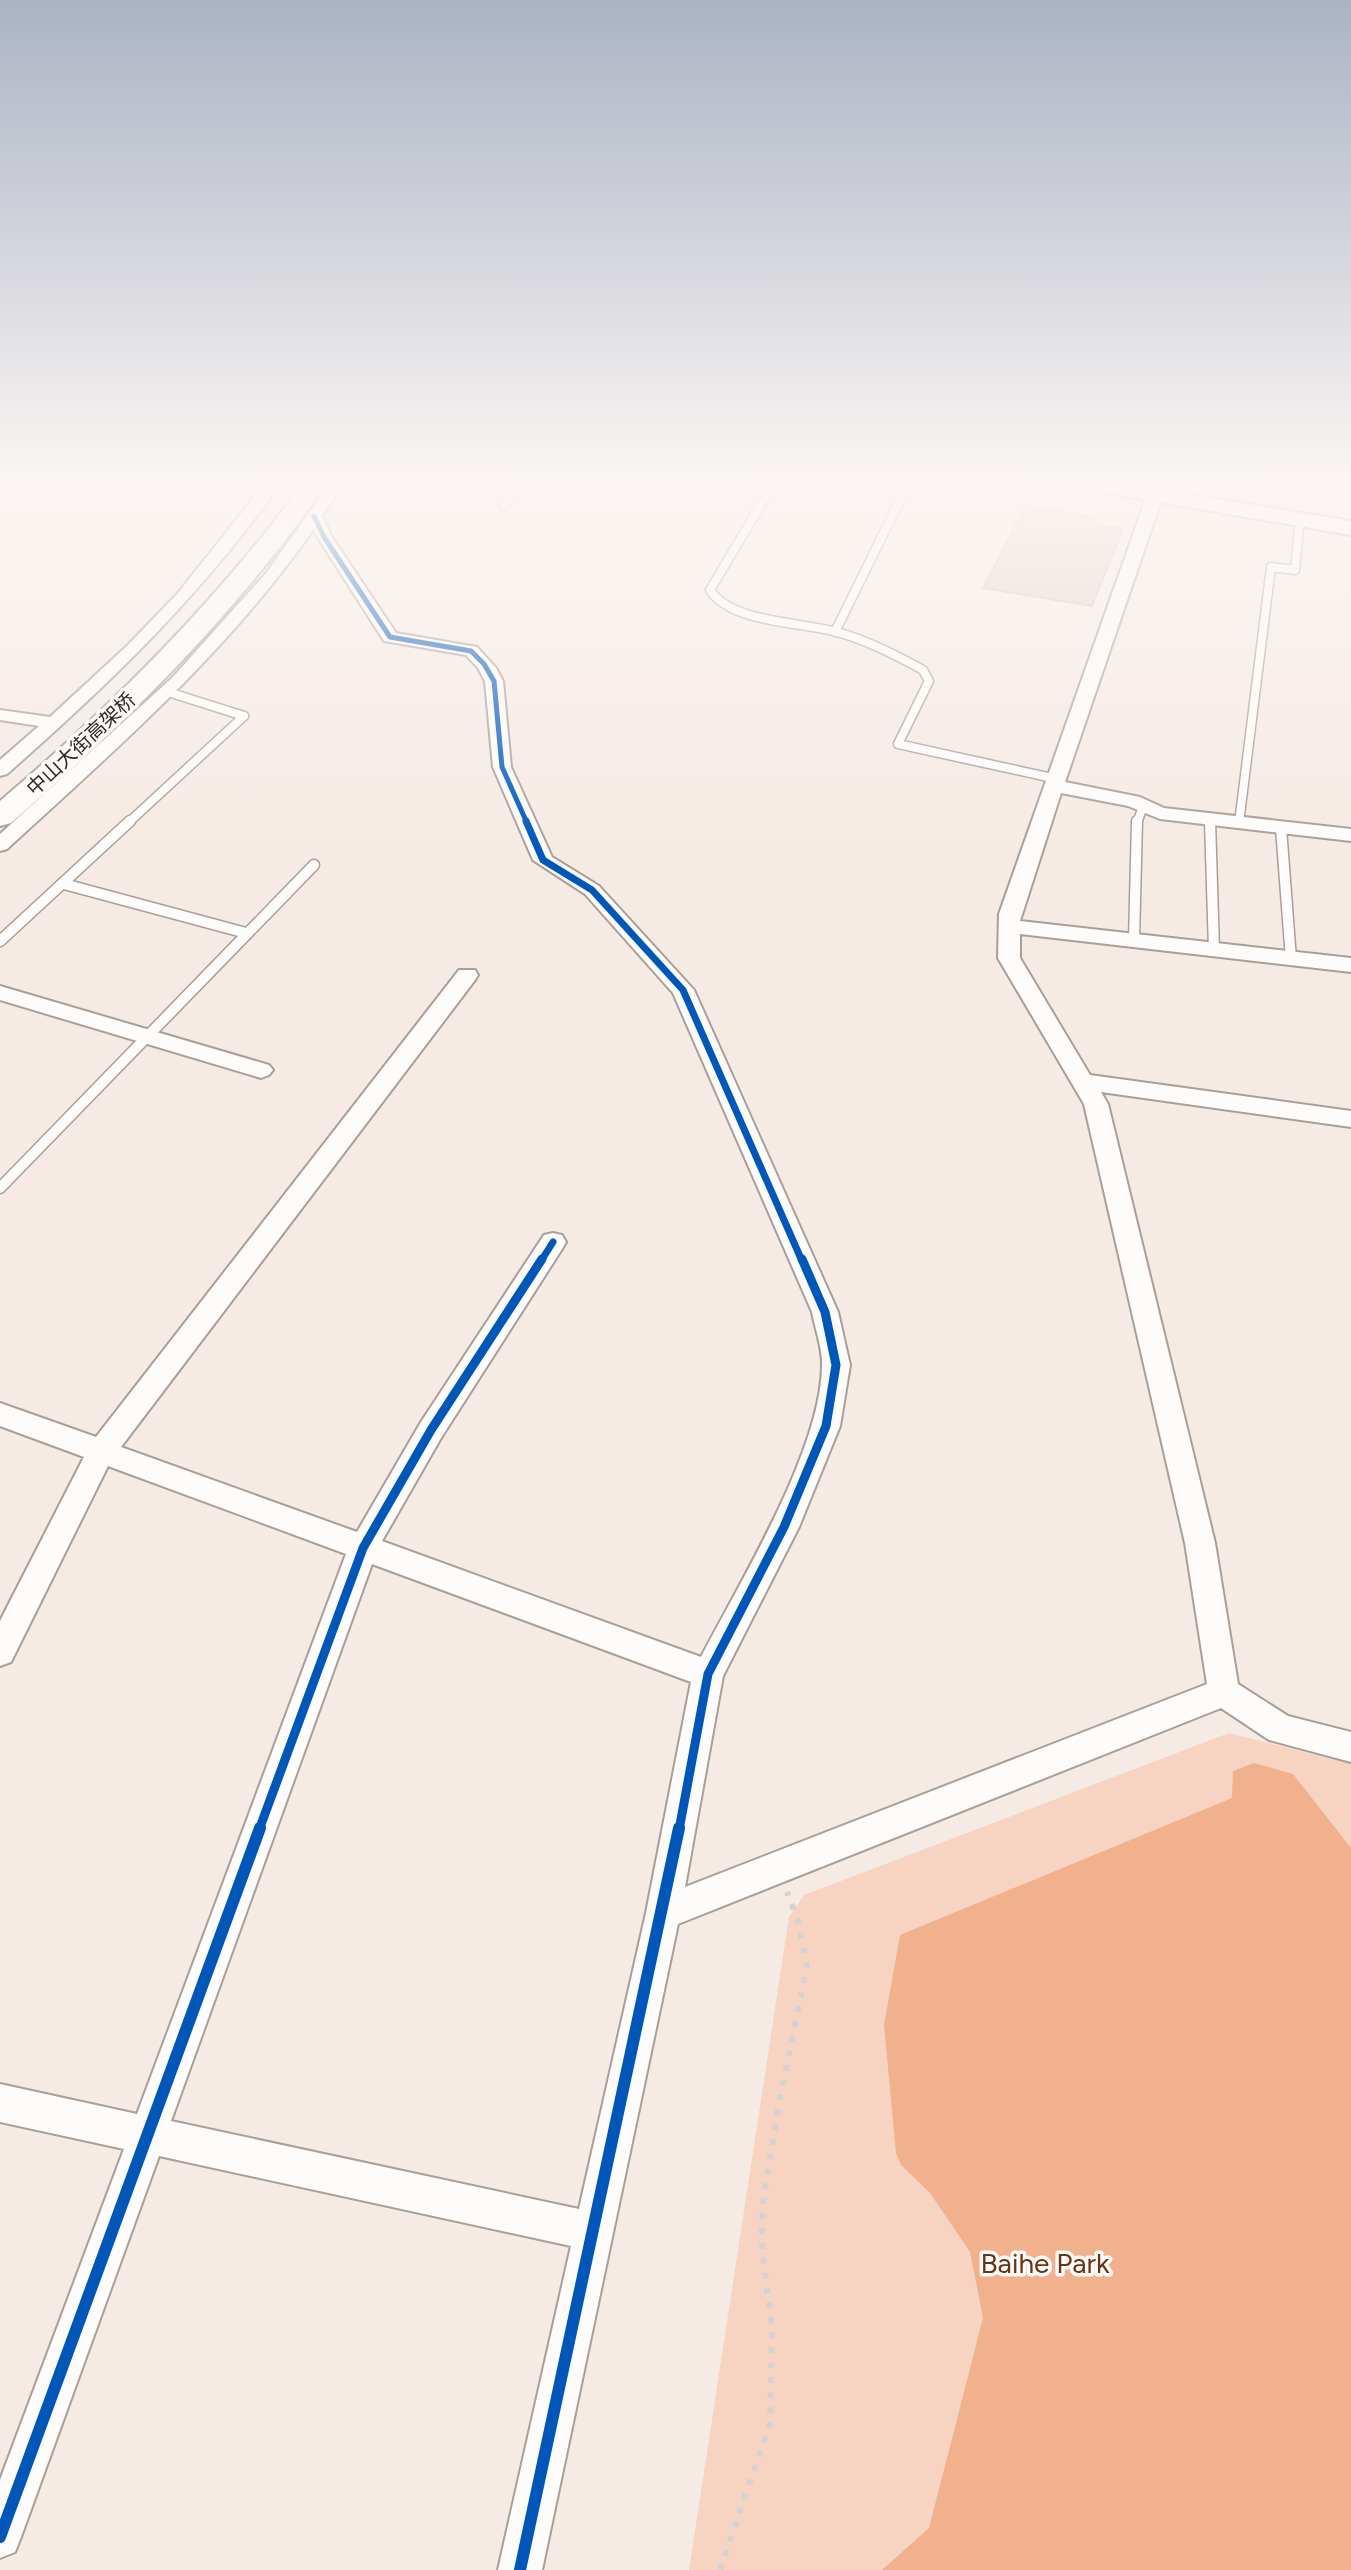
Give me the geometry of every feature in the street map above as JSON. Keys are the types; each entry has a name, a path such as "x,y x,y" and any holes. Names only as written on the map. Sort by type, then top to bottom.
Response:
{"main road":[{"name":"中山大街高架桥","path":"0,791 94,706 193,606"},
{"name":"中山大街高架桥","path":"0,817 108,721 218,606"}],"street":[{"path":"0,770 112,670 174,606"},
{"path":"0,845 168,692 247,606"},
{"path":"369,606 390,637 471,651 480,657 490,673 494,681 502,767 543,860 592,890 683,990 825,1312 836,1365 826,1426 784,1527 708,1674 663,1913 520,2570"},
{"path":"1117,606 1009,914 1009,958 1096,1104 1200,1543 1224,1692 1280,1729 1351,1747"},
{"path":"0,715 54,723"},
{"path":"1056,783 1144,804 1160,813 1351,835"},
{"path":"1008,926 1351,965"},
{"path":"0,1652 101,1452 467,975"},
{"path":"0,993 261,1070"},
{"path":"1084,1082 1351,1119"},
{"path":"0,2537 363,1548 431,1430 553,1242"},
{"path":"0,1414 708,1674"},
{"path":"663,1913 1224,1692"},
{"path":"0,2103 594,2232"}],"lane":[{"path":"726,606 741,612 835,632 909,662 928,675 929,681 898,744 1056,783"},
{"path":"835,632 848,606"},
{"path":"1239,823 1266,606"},
{"path":"0,941 244,716 168,692"},
{"path":"1134,940 1137,820 1144,804"},
{"path":"1210,819 1214,950"},
{"path":"1281,828 1291,959"},
{"path":"0,1188 314,865"},
{"path":"64,884 246,933"}],"path":[{"path":"720,2570 770,2423 772,2328 762,2249 762,2208 780,2098 807,1966 798,1921 778,1868"}],"green space":[{"name":"Baihe Park","path":"1229,1733 1351,1764 1351,2570 689,2570 789,1917 804,1895"}],"shaded area":[{"name":"Baihe Park","path":"1254,1763 1293,1774 1351,1848 1351,2570 882,2570 929,2528 983,2318 970,2252 930,2193 901,2165 896,2153 884,2025 900,1935 1232,1798 1233,1771"}],"cycle path":[{"path":"369,606 390,637 471,651 487,668 494,681 502,767 543,860 592,890 683,990 825,1312 836,1365 826,1426 784,1527 708,1674 663,1913 520,2570"},
{"path":"0,2537 363,1548 431,1430 553,1242"}]}
